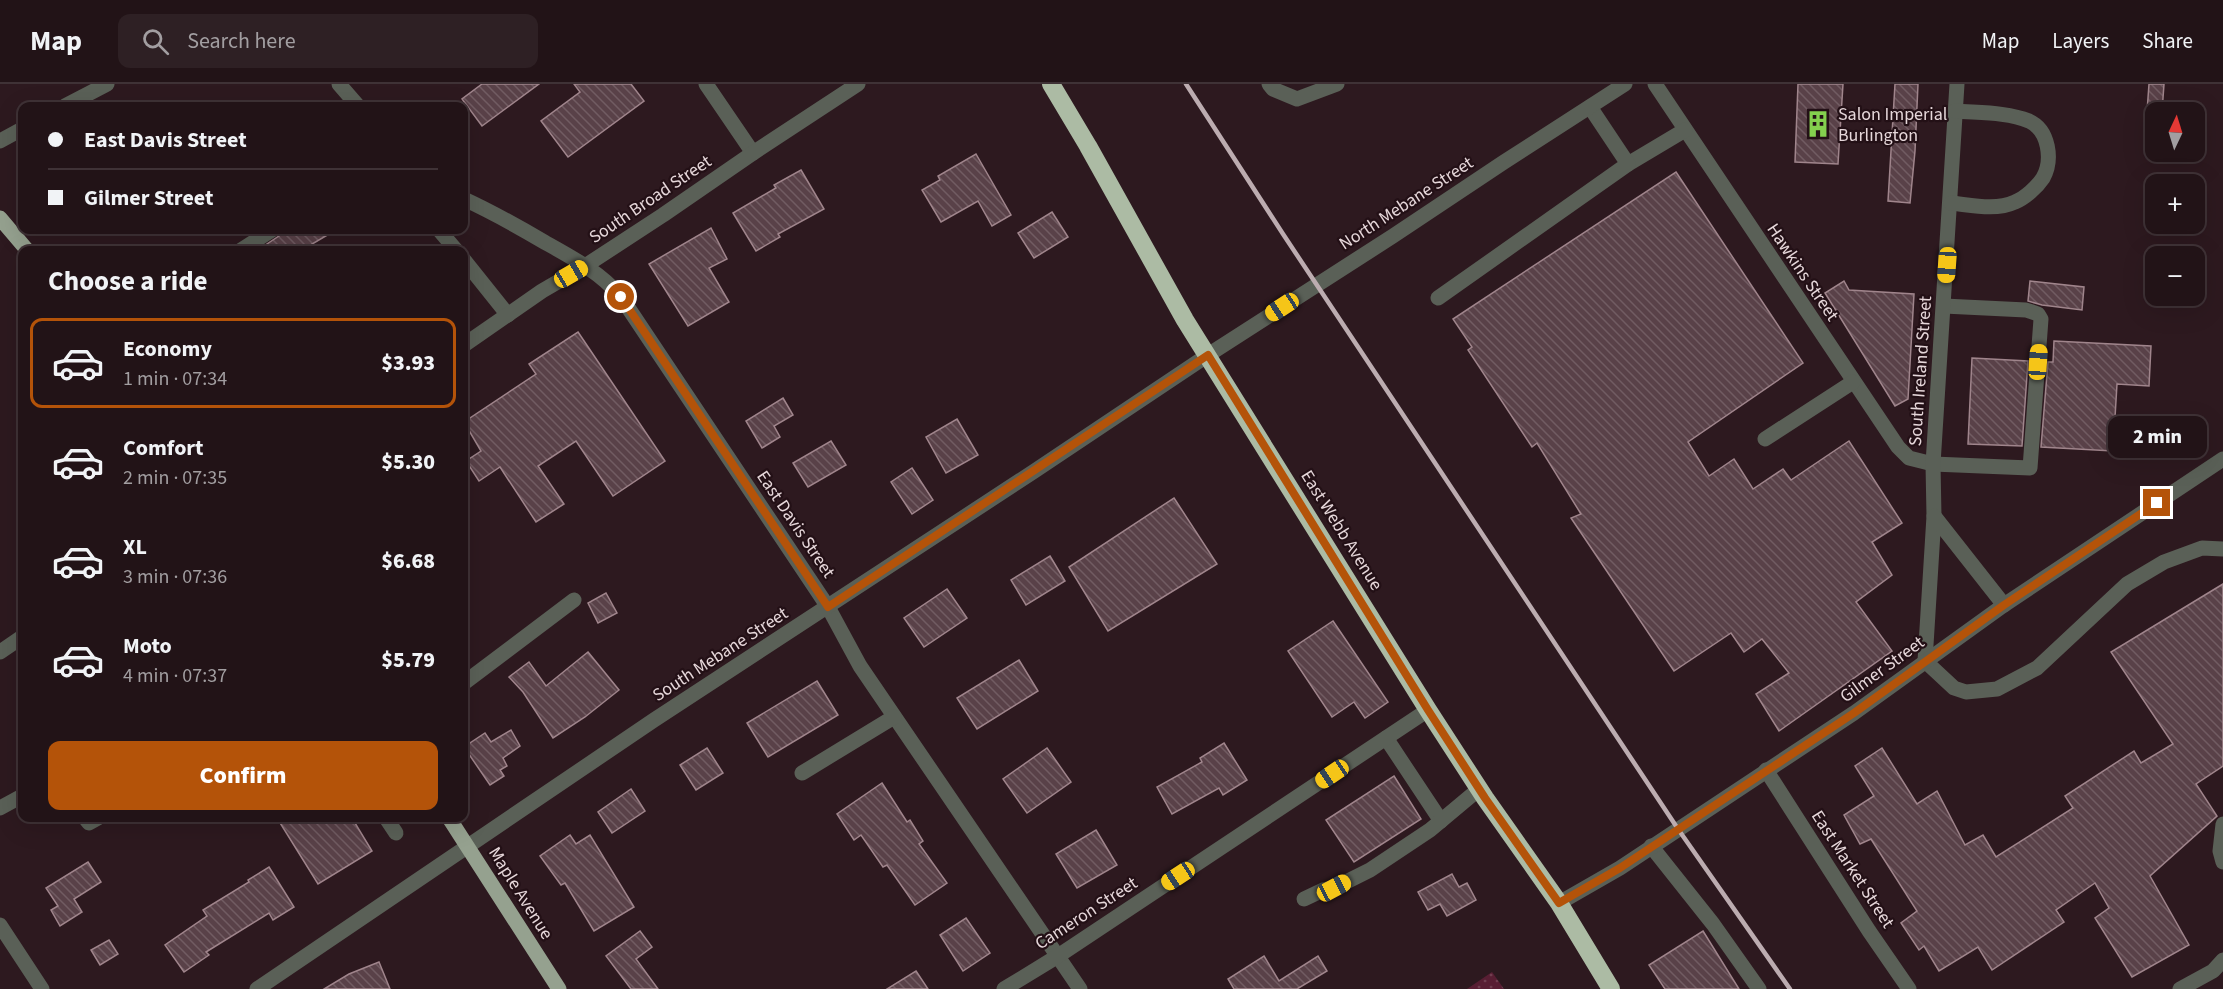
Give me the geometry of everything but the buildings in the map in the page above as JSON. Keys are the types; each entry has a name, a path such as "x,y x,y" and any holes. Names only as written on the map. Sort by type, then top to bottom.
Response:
{"highway":[{"name":"East Webb Avenue","path":"1051,84 1208,355 1428,710 1479,789 1559,903 1611,989"}],"main road":[{"path":"0,218 24,246"},
{"name":"Maple Avenue","path":"452,822 559,989"}],"street":[{"path":"73,102 107,84"},
{"path":"339,84 355,102"},
{"path":"706,84 753,153"},
{"name":"South Broad Street","path":"468,339 663,215 858,84"},
{"path":"1269,84 1273,89 1297,99 1337,84"},
{"name":"North Mebane Street","path":"1208,355 1625,84"},
{"name":"Hawkins Street","path":"1655,84 1898,447 1909,458 1933,464 2030,468 2042,319 2038,314 2026,310 1944,306"},
{"name":"South Ireland Street","path":"1925,661 1934,516 1933,464 1958,84"},
{"path":"1590,106 1628,164"},
{"path":"1951,203 1997,207 2015,202 2030,192 2043,177 2048,160 2048,144 2043,134 2031,122 2013,116 1956,111"},
{"path":"1438,298 1628,164 1685,130"},
{"path":"0,141 18,131"},
{"name":"East Davis Street","path":"468,201 496,214 585,266 611,286 621,297 828,607 860,666 1080,989"},
{"path":"247,246 266,234"},
{"path":"442,234 453,246"},
{"path":"468,265 508,315"},
{"name":"South Mebane Street","path":"257,989 654,720 1208,355"},
{"path":"1766,439 1853,382"},
{"name":"Gilmer Street","path":"1559,903 1620,868 1854,713 2004,605 2223,459"},
{"path":"1934,516 2004,605"},
{"path":"1925,661 1954,688 1966,692 1997,689 2037,668 2127,584 2164,562 2202,548 2223,549"},
{"path":"468,680 574,600"},
{"path":"0,652 18,640"},
{"name":"Cameron Street","path":"1004,989 1058,956 1428,710"},
{"path":"802,773 894,717"},
{"path":"1386,738 1442,821"},
{"name":"East Market Street","path":"1766,770 1909,989"},
{"path":"1304,899 1323,890 1334,888 1370,870 1442,821 1479,789"},
{"path":"0,808 18,798"},
{"path":"389,822 396,833"},
{"path":"2223,824 2220,851 2223,862"},
{"path":"1651,846 1713,924 1759,989"},
{"path":"0,925 42,989"},
{"path":"2180,989 2213,971 2223,960"}],"shaded area":[{"path":"1492,972 1504,989 1467,989"}],"railway":[{"path":"1186,84 1678,829 1790,989"}],"place":[{"name":"Salon Imperial Burlington","path":"1818,124"}],"route":[{"path":"621,297 828,607 1208,355 1428,710 1485,798 1559,903 1620,868 1854,713 2004,605 2157,503"}]}
